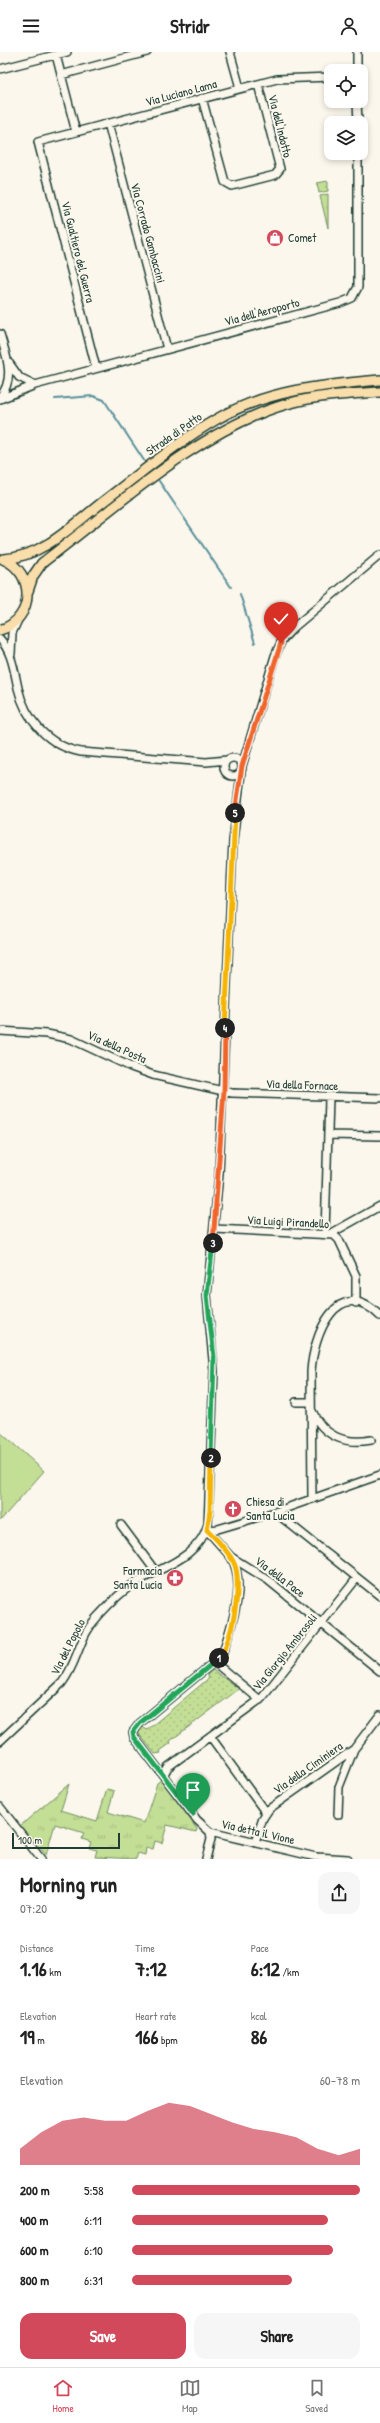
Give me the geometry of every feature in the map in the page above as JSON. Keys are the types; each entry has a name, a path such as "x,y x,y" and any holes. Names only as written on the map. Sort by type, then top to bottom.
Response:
{"main road":[{"name":"Strada di Patto","path":"2,558 21,557 46,545 178,445 234,410 285,392 328,385 380,380"},
{"name":"Strada di Patto","path":"21,615 27,604 28,591 33,576 42,563 175,462 213,436 241,421 287,404 326,396 380,392"},
{"path":"2,558 19,570 26,582 28,591"},
{"path":"0,630 14,623 21,615"}],"street":[{"path":"0,70 67,52"},
{"path":"61,74 147,52"},
{"path":"230,52 240,88"},
{"path":"357,52 357,64"},
{"path":"56,55 76,132"},
{"name":"Via Luciano Lama","path":"38,142 277,79 324,77"},
{"name":"Via dell'Indotto","path":"202,98 225,182 232,186 275,175 280,169 258,84"},
{"name":"Via Corrado Gambaccini","path":"108,123 167,349"},
{"name":"Via Gualtiero del Guerra","path":"38,142 96,368"},
{"name":"Via dell'Aeroporto","path":"0,398 35,385 340,303 355,295 358,287 358,160"},
{"path":"0,334 7,360 8,382 0,398"},
{"path":"7,360 19,378 35,385"},
{"name":"Via del Popolo","path":"0,1741 62,1683 69,1673 85,1632 100,1613 128,1588 186,1555 201,1540 207,1530 210,1511 214,1371 207,1295 214,1229 224,1091 233,841 237,793 241,769 275,656 282,640 293,628 380,555"},
{"path":"12,660 12,633 21,615"},
{"path":"0,639 9,652 12,660 20,695 28,715 40,731 62,746 81,752 206,762 235,758 240,762 241,769 236,776 226,773 206,762"},
{"path":"227,760 224,764 226,773 235,783 237,793"},
{"name":"Via della Posta","path":"0,1031 47,1034 70,1039 147,1073 224,1091"},
{"name":"Via della Fornace","path":"224,1091 329,1098 380,1098"},
{"path":"329,1098 328,1233 380,1206"},
{"path":"328,1135 380,1136"},
{"name":"Via Luigi Pirandello","path":"214,1229 328,1233 339,1240 356,1276 356,1303"},
{"path":"312,1499 312,1365 320,1330 333,1310 343,1305 356,1303 368,1308 380,1316"},
{"path":"296,1402 311,1405"},
{"path":"311,1405 319,1424 336,1438 352,1442 371,1440"},
{"path":"207,1530 218,1529 275,1512 380,1475"},
{"path":"275,1512 380,1596"},
{"path":"121,1525 156,1572"},
{"name":"Via della Pace","path":"207,1530 231,1557 268,1580 380,1671"},
{"path":"206,1859 211,1840 210,1832 198,1820 134,1737 133,1730 224,1652 238,1590 237,1570 231,1557"},
{"name":"Via Giorgio Ambrosoli","path":"164,1774 168,1767 260,1700 322,1624 357,1578"},
{"path":"214,1662 260,1700"},
{"name":"Via della Ciminiera","path":"266,1813 354,1749 380,1716"},
{"path":"210,1736 266,1813 255,1842"},
{"path":"338,1815 339,1787 354,1749"},
{"path":"0,1807 42,1859"},
{"name":"Via detta il Vione","path":"210,1832 316,1857 348,1859"}],"green space":[{"path":"328,181 328,191 319,193 317,183"},
{"path":"328,194 328,228 320,196"},
{"path":"0,1432 44,1471 0,1521"},
{"path":"213,1670 239,1689 170,1741 171,1743 160,1751 161,1753 155,1754 139,1734 139,1730 143,1727 147,1730 209,1678 207,1675"},
{"path":"161,1780 197,1829 196,1832 167,1825 162,1843 155,1841 153,1849 146,1848 145,1855 138,1853 136,1859 95,1857 97,1850 89,1848 91,1842 82,1839 84,1833 55,1824 46,1855 20,1826 69,1784 61,1810 97,1821 107,1789 114,1791 108,1812 144,1823 157,1783"}],"waterway":[{"path":"55,399 93,396 104,400 145,462"},
{"path":"159,481 231,587"},
{"path":"240,594 255,643"}],"place":[{"name":"Comet","path":"275,238"},
{"name":"Chiesa di Santa Lucia","path":"233,1509"},
{"name":"Farmacia Santa Lucia","path":"175,1578"}],"route":[{"path":"193,1814 164,1774 134,1737 133,1730 224,1652 238,1590 238,1577 235,1563 207,1530 210,1511 214,1371 207,1295 219,1174 224,1091 224,1046 236,799 240,784 242,766 275,656 281,643"}]}
